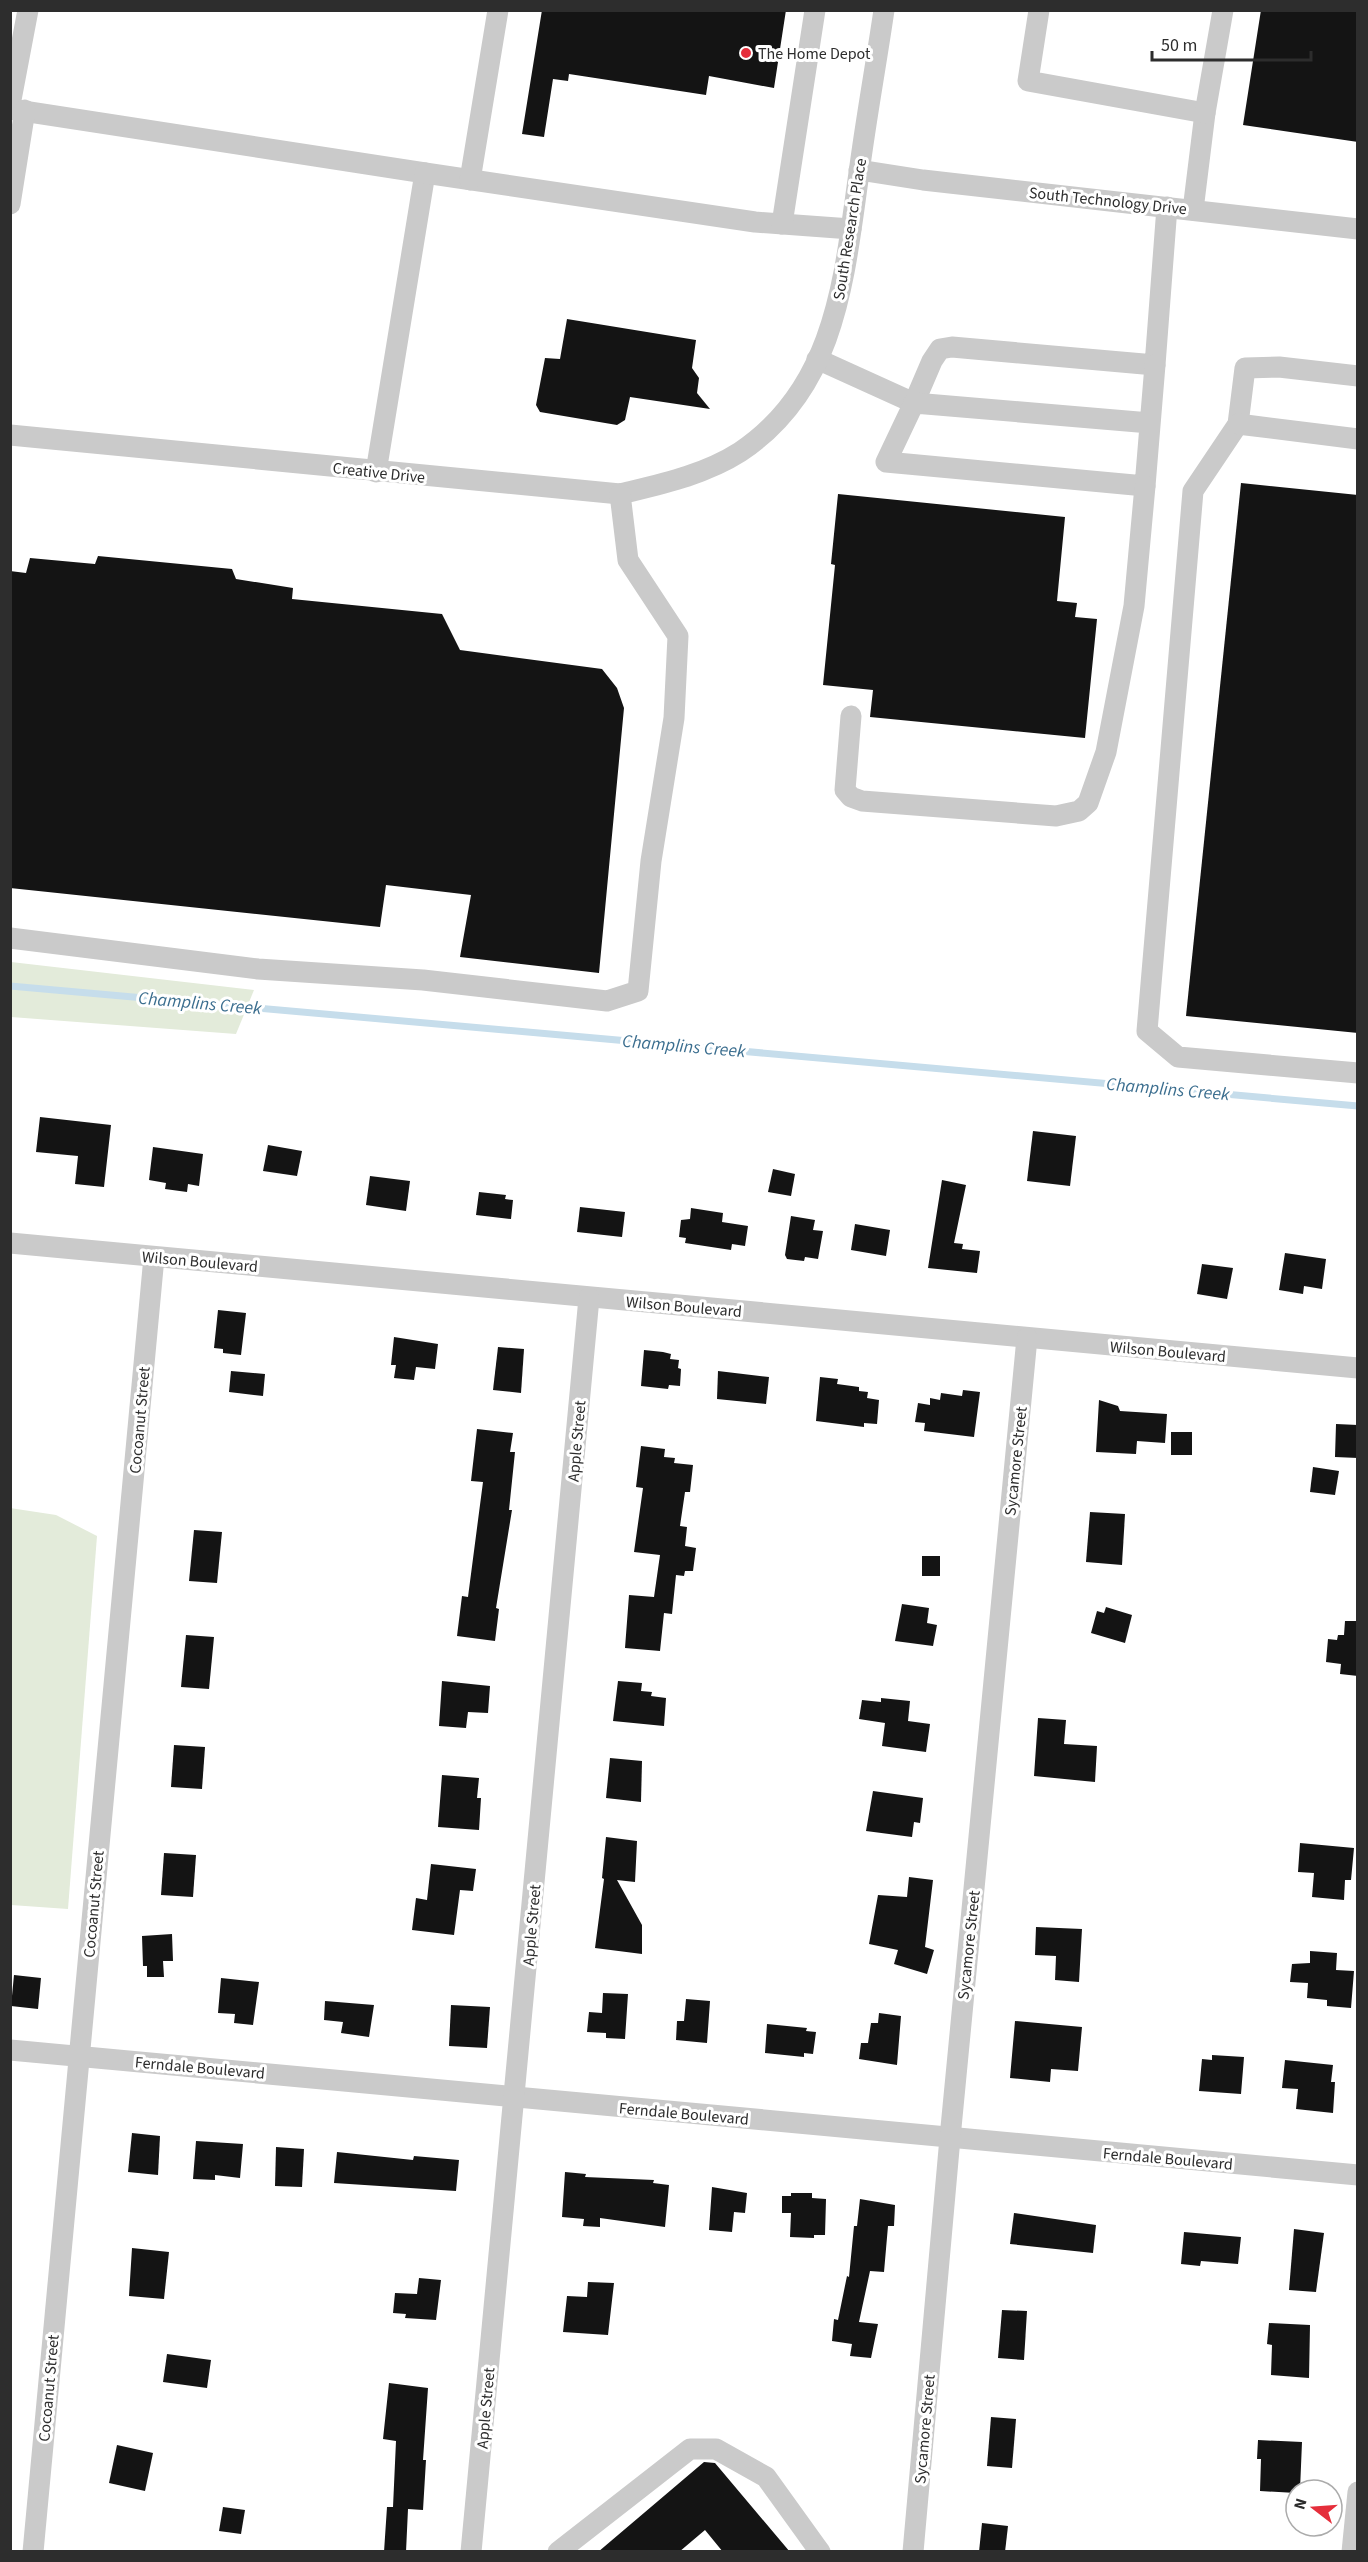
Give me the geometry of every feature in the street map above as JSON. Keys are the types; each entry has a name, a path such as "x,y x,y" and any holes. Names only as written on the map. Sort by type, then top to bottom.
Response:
{"street":[{"path":"10,204 15,108 28,10"},
{"path":"470,180 498,10"},
{"path":"782,224 815,10"},
{"name":"South Research Place","path":"739,452 775,423 802,389 830,335 841,292 884,10"},
{"path":"1039,10 1028,81 1205,113"},
{"path":"1193,210 1205,113 1223,10"},
{"path":"15,108 470,180 782,224 851,229"},
{"name":"South Technology Drive","path":"859,170 922,180 1358,229"},
{"path":"376,472 425,173"},
{"path":"851,716 845,790 851,797 862,801 1056,816 1078,811 1088,802 1106,752 1126,656 1145,486 1167,207"},
{"path":"1145,486 886,462 932,361 940,349 952,347 1155,365"},
{"path":"818,359 914,403 1150,423"},
{"path":"1358,376 1279,367 1245,368 1239,424 1193,491 1147,1030 1178,1057 1358,1073"},
{"path":"1239,424 1358,439"},
{"name":"Creative Drive","path":"10,435 620,495 685,478 739,452"},
{"path":"10,938 258,969 423,980 607,1002 638,991 651,861 674,718 678,636 628,560 620,495"},
{"name":"Wilson Boulevard","path":"10,1243 1358,1368"},
{"name":"Cocoanut Street","path":"33,2552 154,1257"},
{"name":"Apple Street","path":"471,2552 590,1298"},
{"name":"Sycamore Street","path":"914,2552 950,2138 1027,1338"},
{"name":"Ferndale Boulevard","path":"10,2050 1358,2175"},
{"path":"558,2552 690,2449 716,2449 766,2477 820,2552"},
{"path":"1352,2552 1358,2492"}],"green space":[{"path":"11,962 254,990 236,1034 11,1017"},
{"path":"10,1508 56,1515 97,1536 68,1909 11,1905"}],"building":[{"path":"542,10 786,10 774,88 709,76 706,95 569,74 568,81 553,79 544,137 522,134"},
{"path":"1261,10 1358,10 1358,142 1243,125"},
{"path":"567,319 696,340 692,368 699,378 697,393 710,409 630,397 625,420 617,425 540,412 536,405 545,358 560,359"},
{"path":"1241,483 1358,495 1358,1033 1186,1016"},
{"path":"838,494 1065,517 1057,601 1077,603 1075,617 1097,619 1085,738 870,717 873,690 823,685 835,565 831,564"},
{"path":"98,556 232,569 236,579 293,588 292,599 442,614 460,650 602,669 617,688 624,708 599,973 460,957 471,895 386,885 380,927 10,888 10,571 26,573 30,558 95,564"},
{"path":"40,1117 111,1125 104,1187 75,1184 78,1156 36,1152"},
{"path":"1033,1131 1076,1136 1070,1186 1027,1181"},
{"path":"268,1145 302,1151 297,1176 263,1171"},
{"path":"153,1147 203,1154 199,1186 188,1184 187,1192 165,1189 166,1183 149,1180"},
{"path":"773,1169 795,1174 791,1196 768,1192"},
{"path":"370,1176 410,1181 406,1211 366,1205"},
{"path":"942,1180 966,1185 954,1243 963,1244 962,1249 980,1251 977,1273 928,1268"},
{"path":"479,1192 506,1195 505,1199 513,1200 511,1219 476,1215"},
{"path":"580,1207 625,1212 622,1237 577,1232"},
{"path":"691,1208 723,1213 722,1222 748,1226 745,1246 732,1244 731,1250 685,1243 686,1238 679,1237 681,1220 690,1219"},
{"path":"791,1216 815,1220 813,1230 823,1231 818,1259 805,1257 804,1261 787,1259 785,1255"},
{"path":"855,1224 890,1230 886,1256 851,1250"},
{"path":"1285,1253 1326,1259 1322,1289 1304,1286 1303,1294 1279,1290"},
{"path":"1202,1264 1233,1268 1227,1299 1197,1294"},
{"path":"218,1310 246,1313 241,1355 223,1353 223,1349 214,1348"},
{"path":"394,1337 438,1344 435,1369 416,1367 414,1380 394,1378 396,1365 391,1365"},
{"path":"498,1347 524,1349 521,1393 493,1390"},
{"path":"644,1350 671,1354 670,1359 679,1360 680,1386 669,1385 668,1389 641,1386"},
{"path":"231,1371 265,1374 263,1396 229,1392"},
{"path":"718,1371 769,1377 766,1404 717,1399"},
{"path":"820,1377 838,1379 837,1384 859,1387 859,1391 868,1392 867,1398 879,1400 877,1424 864,1423 864,1427 816,1421"},
{"path":"963,1390 980,1392 974,1437 924,1431 925,1423 915,1422 918,1403 930,1405 930,1398 940,1400 941,1393 962,1396"},
{"path":"1099,1400 1118,1406 1120,1411 1167,1414 1165,1443 1137,1441 1136,1454 1096,1452"},
{"path":"1336,1424 1358,1425 1358,1458 1335,1457"},
{"path":"477,1429 513,1433 510,1452 515,1452 509,1510 512,1510 496,1608 499,1609 495,1641 457,1636 462,1596 468,1597 483,1482 471,1481"},
{"path":"1171,1432 1192,1432 1192,1455 1171,1455"},
{"path":"641,1446 665,1449 664,1457 675,1458 674,1463 693,1465 690,1492 685,1492 680,1526 687,1527 685,1546 696,1548 693,1571 685,1571 684,1576 676,1575 672,1614 664,1613 660,1651 625,1648 629,1595 654,1597 660,1555 634,1552 643,1488 636,1487"},
{"path":"1313,1467 1339,1471 1335,1495 1310,1492"},
{"path":"1090,1512 1125,1514 1122,1565 1086,1562"},
{"path":"194,1530 222,1532 217,1583 189,1581"},
{"path":"922,1556 940,1556 940,1576 922,1576"},
{"path":"902,1604 929,1608 927,1623 937,1625 933,1646 895,1641"},
{"path":"1106,1607 1132,1615 1125,1643 1091,1633 1097,1611 1104,1613"},
{"path":"1345,1621 1358,1621 1358,1676 1340,1674 1341,1664 1326,1662 1328,1639 1337,1640 1338,1635 1344,1635"},
{"path":"186,1635 214,1637 209,1689 181,1687"},
{"path":"442,1681 490,1686 488,1713 468,1712 466,1728 439,1726"},
{"path":"618,1681 642,1683 641,1691 652,1692 651,1696 666,1698 664,1726 613,1721"},
{"path":"881,1698 910,1701 908,1721 930,1724 926,1752 882,1746 885,1723 859,1719 862,1700 881,1702"},
{"path":"1038,1718 1066,1720 1064,1744 1097,1746 1095,1782 1034,1776"},
{"path":"174,1745 205,1747 202,1789 171,1787"},
{"path":"610,1758 642,1761 641,1802 606,1798"},
{"path":"442,1775 479,1778 477,1798 481,1798 479,1830 438,1827"},
{"path":"873,1791 923,1798 920,1823 914,1822 912,1837 866,1831"},
{"path":"606,1837 637,1841 635,1882 617,1880 642,1925 642,1954 595,1948 604,1879 602,1878"},
{"path":"1300,1843 1354,1848 1351,1880 1345,1880 1344,1900 1312,1897 1314,1873 1298,1872"},
{"path":"164,1853 196,1855 193,1897 161,1895"},
{"path":"431,1864 476,1869 473,1891 460,1890 454,1935 412,1930 416,1898 427,1900"},
{"path":"909,1877 933,1880 925,1947 934,1950 927,1974 894,1964 898,1950 869,1944 878,1895 907,1897"},
{"path":"1036,1927 1082,1929 1079,1982 1055,1980 1056,1956 1035,1955"},
{"path":"172,1934 173,1961 163,1961 164,1977 147,1977 147,1966 143,1966 142,1936"},
{"path":"1310,1951 1337,1953 1336,1970 1354,1971 1351,2008 1327,2006 1327,2000 1307,1998 1308,1983 1290,1982 1292,1964 1310,1963"},
{"path":"14,1975 41,1978 38,2009 11,2006"},
{"path":"221,1978 259,1982 253,2025 234,2023 235,2014 218,2013"},
{"path":"603,1993 628,1994 625,2039 606,2038 606,2033 587,2032 589,2012 602,2013"},
{"path":"686,1999 710,2001 707,2043 676,2040 677,2021 684,2021"},
{"path":"325,2001 374,2005 369,2037 341,2033 343,2022 324,2020"},
{"path":"451,2005 490,2007 487,2048 449,2046"},
{"path":"879,2013 901,2016 897,2065 859,2059 861,2043 868,2043 871,2023 878,2023"},
{"path":"1015,2021 1082,2027 1078,2071 1051,2069 1050,2082 1010,2078"},
{"path":"767,2024 807,2028 806,2031 816,2032 813,2054 804,2053 804,2057 765,2053"},
{"path":"1212,2055 1244,2057 1241,2094 1199,2091 1202,2059 1212,2060"},
{"path":"1285,2060 1333,2065 1331,2082 1335,2082 1333,2113 1296,2109 1298,2089 1282,2088"},
{"path":"132,2133 160,2136 158,2175 128,2172"},
{"path":"196,2141 243,2144 240,2178 215,2175 215,2180 193,2179"},
{"path":"276,2147 304,2149 302,2187 275,2186"},
{"path":"337,2152 413,2160 414,2156 459,2160 456,2191 334,2183"},
{"path":"565,2172 586,2174 585,2177 654,2180 653,2183 669,2185 665,2227 600,2218 600,2227 583,2226 584,2219 562,2217"},
{"path":"712,2187 747,2193 745,2213 734,2212 732,2232 709,2230"},
{"path":"791,2193 812,2193 812,2198 826,2199 825,2235 814,2235 814,2238 790,2237 791,2213 782,2213 782,2196 791,2196"},
{"path":"860,2199 895,2205 894,2226 888,2226 884,2272 870,2271 859,2322 878,2324 871,2358 850,2356 852,2344 832,2341 834,2319 838,2320 847,2276 849,2277 854,2226 857,2226"},
{"path":"1014,2213 1096,2225 1093,2253 1010,2244"},
{"path":"1294,2229 1324,2233 1316,2292 1289,2290"},
{"path":"1184,2232 1241,2237 1238,2264 1201,2261 1200,2266 1181,2264"},
{"path":"132,2248 169,2252 164,2299 129,2296"},
{"path":"419,2278 441,2280 436,2320 405,2318 406,2314 393,2313 395,2293 417,2294"},
{"path":"588,2282 614,2283 608,2335 563,2332 567,2296 587,2297"},
{"path":"1002,2310 1027,2311 1024,2360 998,2358"},
{"path":"1269,2323 1310,2325 1309,2378 1271,2375 1272,2345 1267,2344"},
{"path":"167,2354 211,2360 207,2388 163,2382"},
{"path":"389,2383 428,2388 423,2460 426,2460 423,2510 408,2509 406,2552 384,2552 387,2507 393,2507 396,2441 383,2439"},
{"path":"991,2417 1016,2419 1012,2468 987,2466"},
{"path":"1258,2440 1302,2442 1300,2478 1284,2478 1284,2492 1260,2491 1261,2459 1257,2459"},
{"path":"117,2445 153,2453 145,2491 109,2483"},
{"path":"704,2462 715,2463 790,2552 723,2552 705,2530 679,2552 598,2552"},
{"path":"223,2507 245,2510 241,2534 219,2531"},
{"path":"982,2523 1008,2526 1005,2552 979,2552"}],"waterway":[{"name":"Champlins Creek","path":"10,986 1358,1106"}],"place":[{"name":"The Home Depot","path":"746,53"}]}
